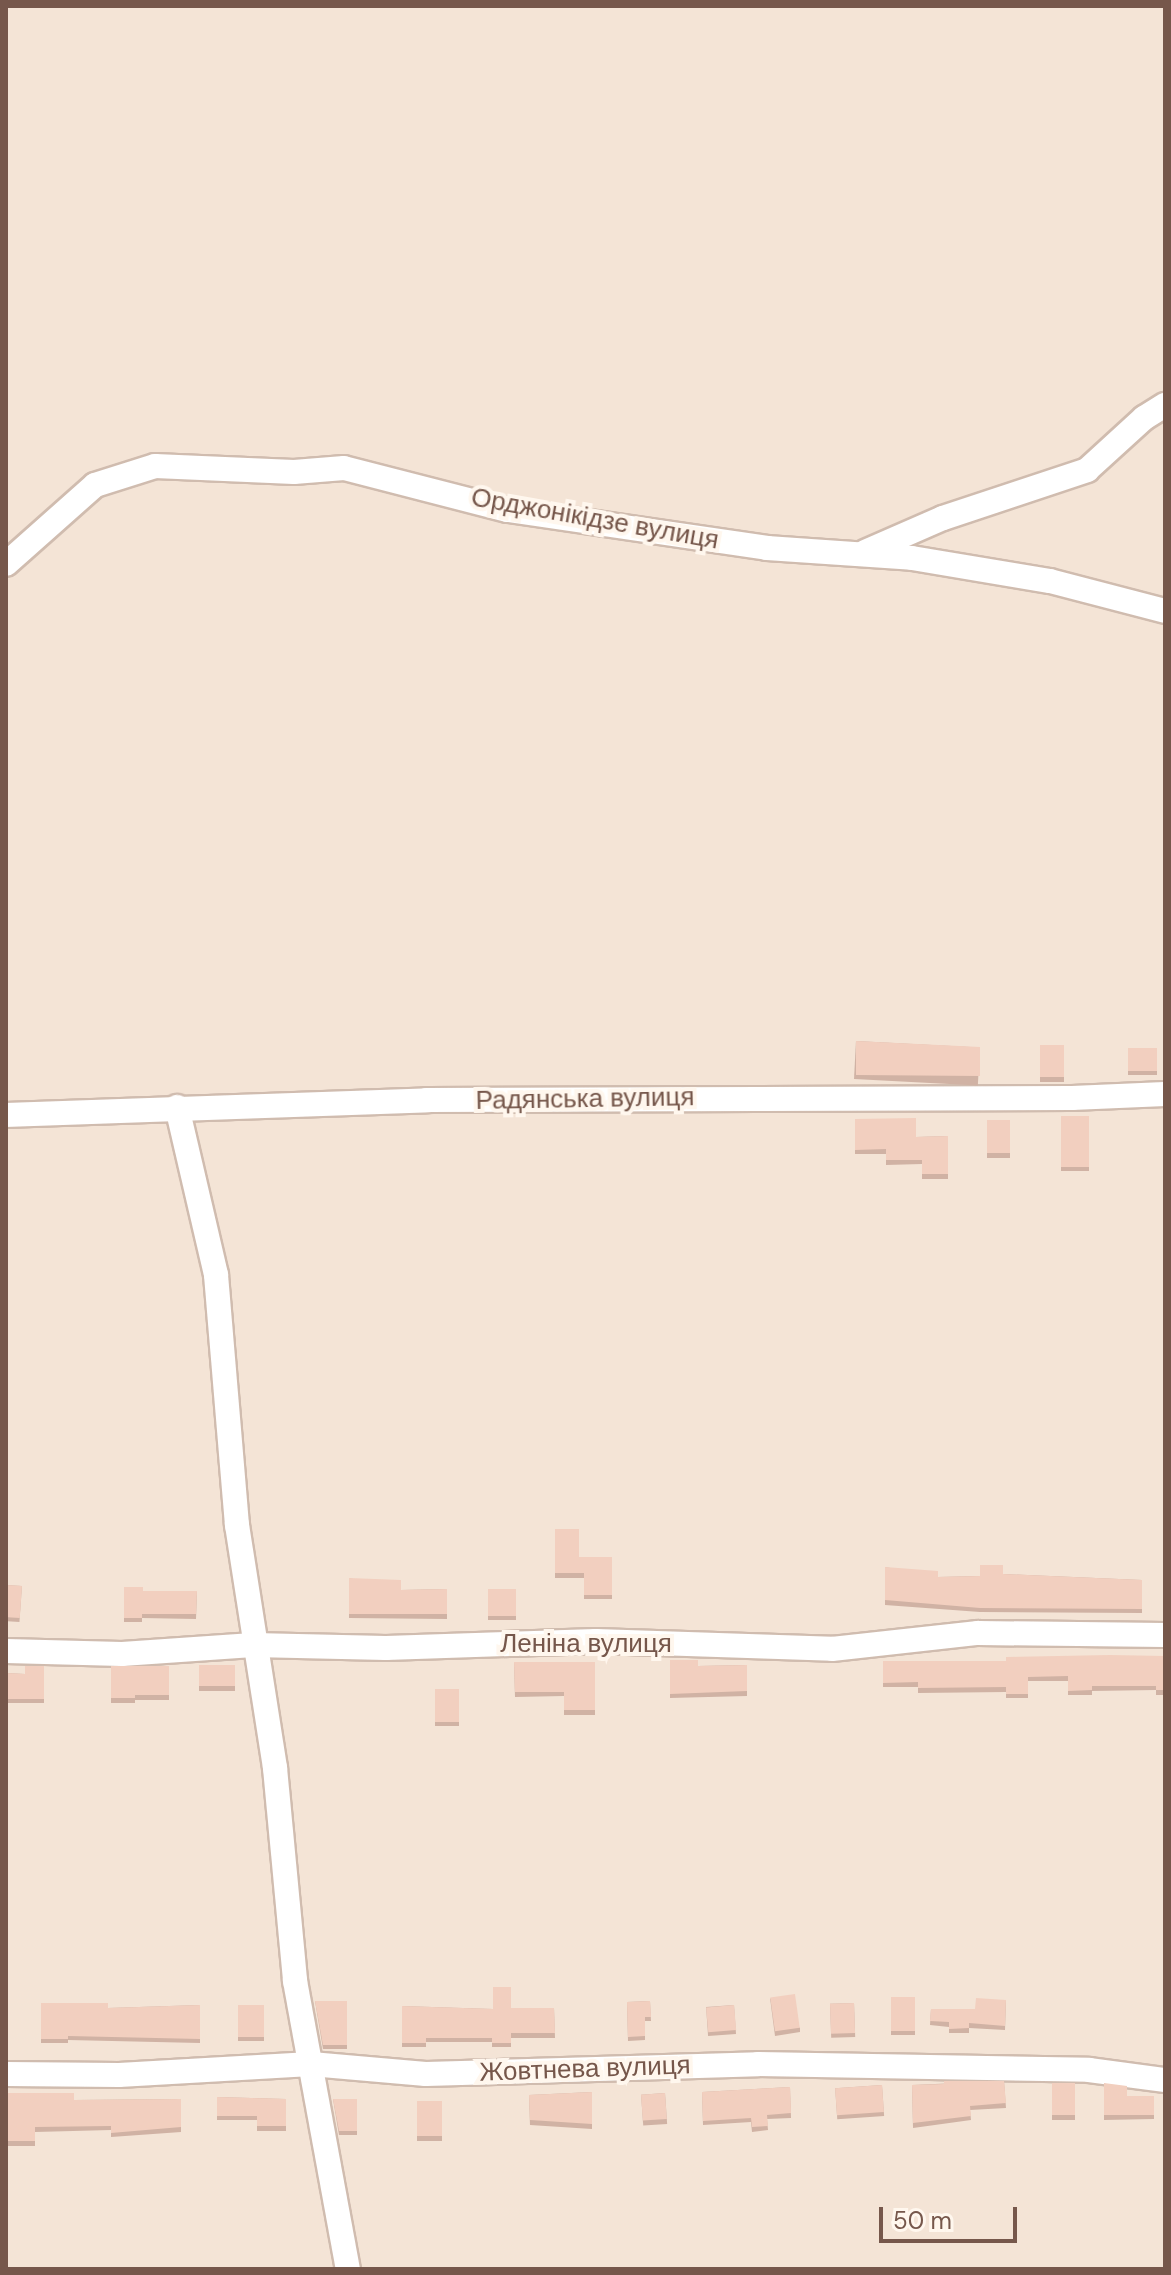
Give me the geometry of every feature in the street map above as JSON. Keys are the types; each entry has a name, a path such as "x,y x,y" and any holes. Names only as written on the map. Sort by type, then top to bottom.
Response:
{"street":[{"path":"859,554 943,518 1087,470 1144,418 1165,405"},
{"name":"Орджонікідзе вулиця","path":"6,564 95,485 155,466 294,472 344,468 508,510 767,548 912,558 1050,581 1165,611"},
{"name":"Радянська вулиця","path":"6,1115 426,1100 1072,1098 1165,1094"},
{"path":"177,1107 216,1275 237,1525 253,1645 275,1768 295,1981 348,2269"},
{"name":"Леніна вулиця","path":"6,1651 122,1654 253,1645 386,1648 596,1641 832,1649 978,1633 1165,1635"},
{"name":"Жовтнева вулиця","path":"6,2074 119,2075 311,2064 426,2074 758,2064 1089,2070 1165,2080"}],"shaded area":[{"path":"6,6 1165,6 1165,2269 6,2269"}],"building":[{"path":"856,1041 980,1047 980,1076 856,1075"},
{"path":"1040,1045 1064,1045 1064,1077 1040,1077"},
{"path":"1128,1048 1157,1048 1157,1071 1128,1071"},
{"path":"1061,1116 1089,1116 1089,1167 1061,1167"},
{"path":"916,1118 916,1137 948,1136 948,1174 922,1174 922,1160 886,1160 886,1149 855,1150 855,1119"},
{"path":"987,1120 1010,1120 1010,1153 987,1153"},
{"path":"555,1529 579,1529 579,1557 612,1557 612,1595 584,1595 584,1573 555,1573"},
{"path":"980,1565 1003,1565 1003,1574 1142,1580 1142,1609 980,1608 885,1600 885,1567 938,1571 938,1577 980,1576"},
{"path":"349,1578 401,1580 401,1590 447,1589 447,1614 349,1614"},
{"path":"6,1585 22,1586 20,1618 6,1617"},
{"path":"124,1587 143,1587 143,1591 197,1591 196,1614 142,1614 142,1618 124,1618"},
{"path":"488,1589 516,1589 516,1616 488,1616"},
{"path":"1165,1656 1165,1690 1156,1690 1156,1686 1092,1686 1092,1690 1068,1691 1068,1676 1028,1677 1028,1694 1006,1694 1006,1687 918,1688 918,1682 883,1683 883,1661 1006,1661 1006,1657"},
{"path":"670,1660 698,1660 698,1666 747,1665 747,1691 670,1694"},
{"path":"514,1662 595,1662 595,1710 564,1710 564,1692 515,1692"},
{"path":"199,1665 235,1665 235,1686 199,1686"},
{"path":"25,1666 44,1666 44,1699 6,1699 6,1673 25,1674"},
{"path":"111,1666 169,1666 169,1695 111,1698"},
{"path":"435,1689 459,1689 459,1722 435,1722"},
{"path":"493,1987 511,1987 511,2008 554,2008 555,2033 511,2033 511,2043 492,2043 492,2038 426,2038 426,2043 402,2043 402,2006 493,2009"},
{"path":"795,1994 800,2028 775,2031 770,1997"},
{"path":"891,1997 915,1997 915,2031 891,2031"},
{"path":"976,1998 1006,2000 1005,2026 969,2023 969,2028 949,2029 949,2022 930,2021 931,2009 975,2009"},
{"path":"315,2001 347,2001 347,2045 323,2045"},
{"path":"650,2001 651,2017 645,2017 645,2036 628,2037 627,2002"},
{"path":"41,2003 108,2003 108,2008 200,2005 200,2039 68,2036 68,2039 41,2039"},
{"path":"854,2003 855,2033 831,2034 830,2004"},
{"path":"238,2005 264,2005 264,2037 238,2037"},
{"path":"734,2005 736,2030 708,2032 706,2007"},
{"path":"944,2081 1004,2081 1006,2103 970,2106 971,2116 913,2123 912,2085 944,2084"},
{"path":"1052,2083 1075,2083 1075,2115 1052,2115"},
{"path":"1104,2083 1127,2086 1127,2096 1154,2096 1154,2115 1104,2115"},
{"path":"882,2085 884,2112 837,2115 835,2088"},
{"path":"790,2087 791,2113 767,2115 768,2126 752,2127 751,2118 703,2121 702,2092"},
{"path":"592,2092 592,2124 530,2120 529,2095"},
{"path":"6,2093 74,2093 74,2100 181,2099 181,2127 111,2133 111,2126 35,2127 35,2141 6,2141"},
{"path":"665,2093 667,2119 643,2121 641,2095"},
{"path":"217,2097 286,2099 286,2126 257,2126 257,2116 217,2116"},
{"path":"333,2099 357,2099 357,2131 339,2131"},
{"path":"417,2101 442,2101 442,2136 417,2136"}]}
